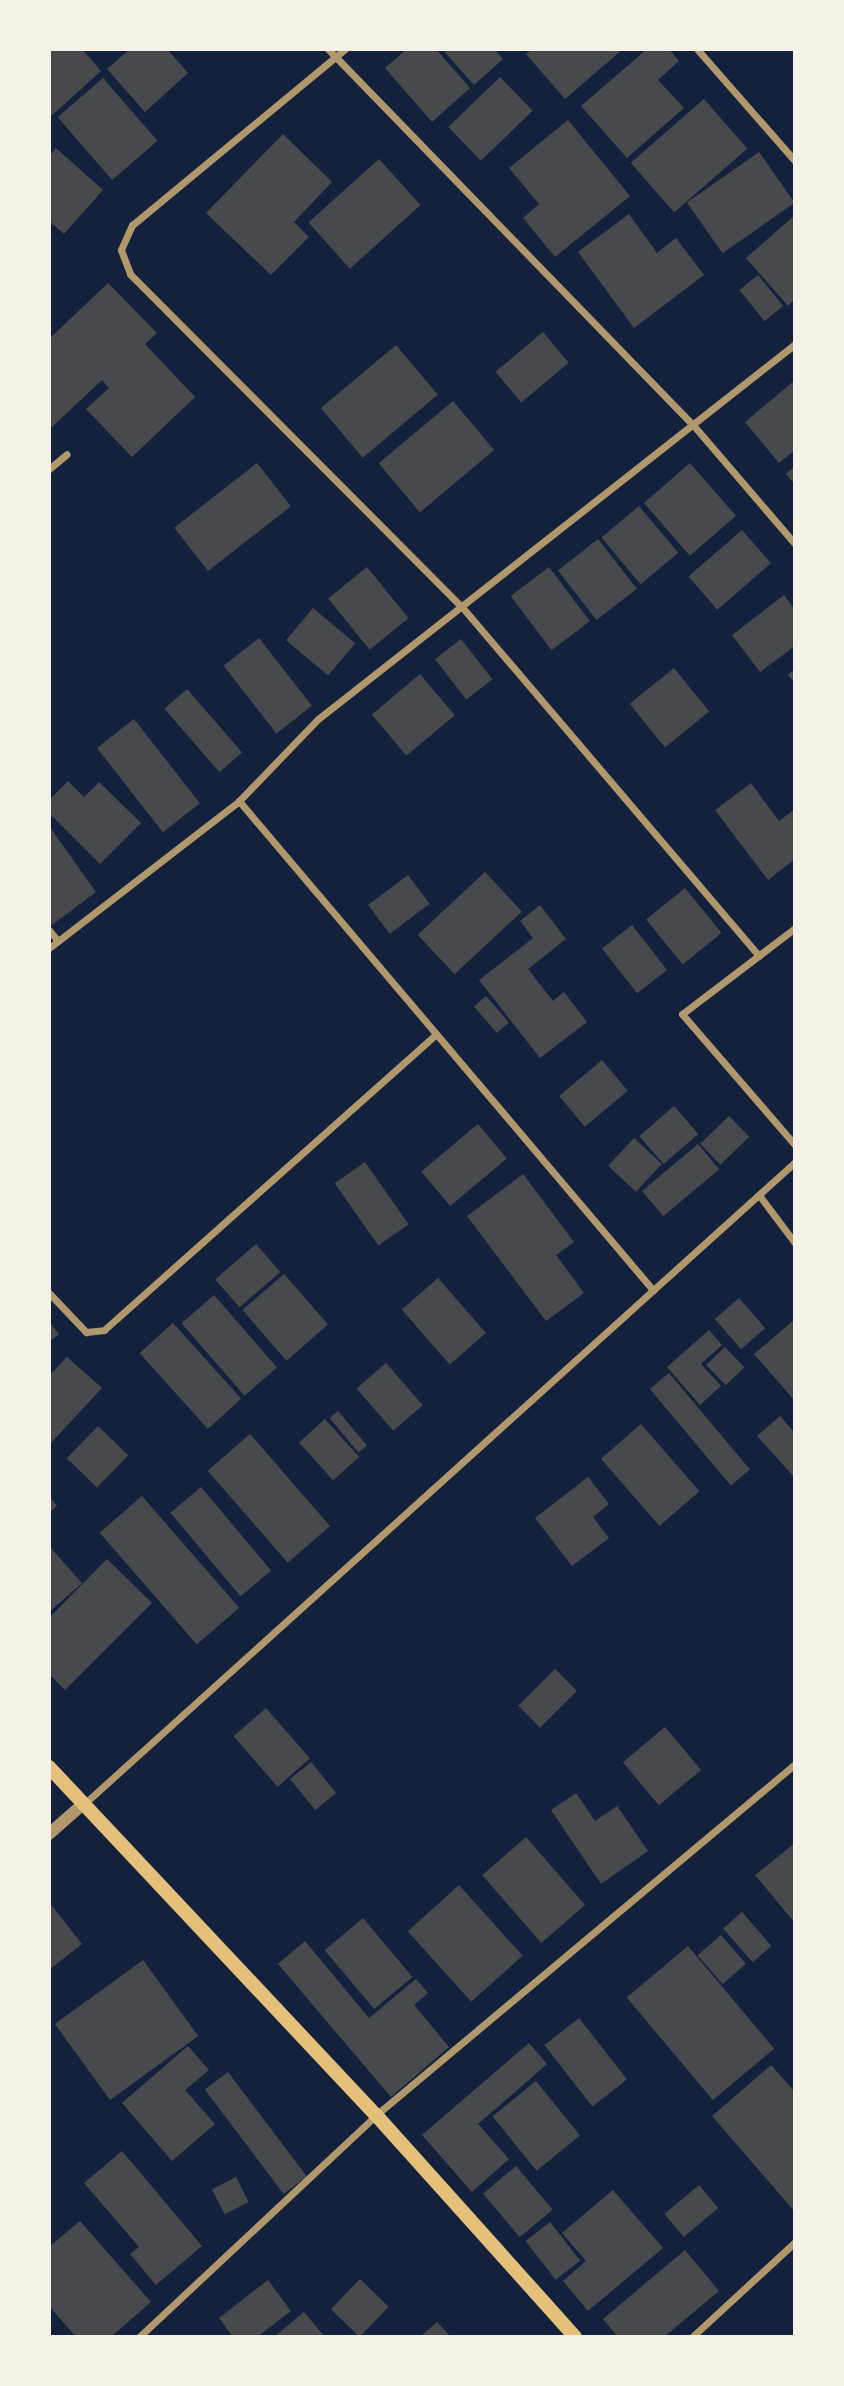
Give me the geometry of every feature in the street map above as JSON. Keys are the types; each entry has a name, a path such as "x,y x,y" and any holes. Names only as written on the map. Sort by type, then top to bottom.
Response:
{"main road":[{"path":"49,1766 376,2115 575,2337"}],"street":[{"path":"328,49 694,426 795,544"},
{"path":"345,49 132,225 121,250 130,274 463,607 759,956"},
{"path":"697,49 795,160"},
{"path":"49,948 239,801 318,719 795,344"},
{"path":"49,470 67,454"},
{"path":"239,801 653,1290"},
{"path":"795,929 682,1014 795,1145"},
{"path":"49,930 58,941"},
{"path":"49,1293 86,1332 104,1330 435,1035"},
{"path":"49,1834 795,1162"},
{"path":"759,1195 795,1243"},
{"path":"139,2337 376,2115 795,1764"},
{"path":"692,2337 795,2242"}],"building":[{"path":"49,49 82,49 101,71 49,118"},
{"path":"130,49 167,49 188,73 145,112 107,69"},
{"path":"407,49 436,49 470,88 432,122 385,68"},
{"path":"442,49 494,49 503,59 474,85"},
{"path":"532,49 623,49 565,99 526,54"},
{"path":"647,49 669,49 679,61 658,80 684,108 627,158 581,106"},
{"path":"500,77 533,111 481,161 448,127"},
{"path":"103,78 157,141 112,180 58,117"},
{"path":"704,99 747,149 674,212 631,163"},
{"path":"568,120 630,196 555,257 523,218 539,204 509,168"},
{"path":"283,134 332,182 294,222 309,237 271,275 206,213"},
{"path":"56,148 103,190 64,234 49,221 49,156"},
{"path":"759,152 795,203 722,253 687,202"},
{"path":"379,159 420,205 350,269 308,223"},
{"path":"629,214 657,253 676,238 704,275 634,328 578,252"},
{"path":"795,215 795,299 788,306 746,258"},
{"path":"758,275 783,306 765,321 739,290"},
{"path":"108,283 157,333 145,344 195,397 132,457 86,409 109,388 102,380 52,427 49,424 49,339"},
{"path":"543,332 569,363 521,402 496,372"},
{"path":"396,345 438,395 363,458 321,408"},
{"path":"795,380 795,450 779,463 745,422"},
{"path":"453,401 494,450 420,512 379,463"},
{"path":"257,463 291,506 208,571 174,528"},
{"path":"690,463 736,516 690,556 644,503"},
{"path":"795,466 795,485 786,474"},
{"path":"639,506 678,553 641,584 601,537"},
{"path":"742,530 771,563 717,610 688,577"},
{"path":"598,539 637,589 597,620 558,570"},
{"path":"367,567 409,618 370,650 328,598"},
{"path":"549,567 590,621 552,650 511,596"},
{"path":"784,595 795,610 795,646 760,672 732,635"},
{"path":"313,608 355,643 328,676 286,640"},
{"path":"259,638 312,706 276,733 224,666"},
{"path":"461,639 492,679 466,700 435,659"},
{"path":"674,668 709,712 665,747 630,704"},
{"path":"795,669 795,683 788,675"},
{"path":"420,674 455,715 406,756 372,714"},
{"path":"187,689 242,752 219,772 164,709"},
{"path":"134,719 200,803 163,832 97,748"},
{"path":"68,781 84,797 99,782 141,823 100,864 49,813 49,800"},
{"path":"751,783 779,821 795,809 795,859 768,880 715,810"},
{"path":"49,826 96,892 52,925 49,921"},
{"path":"485,872 522,911 455,974 418,935"},
{"path":"408,875 430,904 390,934 368,905"},
{"path":"685,888 722,933 683,965 646,919"},
{"path":"540,905 566,939 528,969 553,1001 564,992 587,1022 540,1058 479,980 533,938 520,921"},
{"path":"632,925 667,970 637,993 602,948"},
{"path":"486,996 509,1022 497,1033 474,1006"},
{"path":"602,1060 628,1091 585,1127 559,1096"},
{"path":"674,1106 698,1134 664,1164 639,1136"},
{"path":"729,1116 749,1137 720,1165 700,1144"},
{"path":"478,1124 507,1158 450,1206 421,1172"},
{"path":"634,1138 662,1164 636,1192 608,1166"},
{"path":"698,1144 719,1169 663,1216 642,1191"},
{"path":"365,1162 409,1224 378,1245 335,1183"},
{"path":"523,1174 574,1242 556,1255 584,1293 546,1321 467,1216"},
{"path":"256,1244 280,1272 240,1307 215,1279"},
{"path":"284,1274 328,1325 286,1361 242,1310"},
{"path":"438,1278 486,1333 450,1365 402,1309"},
{"path":"214,1295 277,1367 245,1396 182,1323"},
{"path":"739,1298 765,1328 741,1349 715,1319"},
{"path":"795,1319 795,1401 754,1354"},
{"path":"49,1322 59,1334 49,1342"},
{"path":"173,1323 241,1399 208,1429 140,1353"},
{"path":"709,1330 722,1345 701,1364 721,1386 700,1405 667,1367"},
{"path":"725,1347 744,1367 726,1385 706,1365"},
{"path":"67,1357 102,1388 49,1445 49,1376"},
{"path":"386,1363 423,1405 393,1431 357,1389"},
{"path":"669,1373 750,1470 731,1486 650,1389"},
{"path":"338,1411 367,1445 358,1453 330,1418"},
{"path":"780,1416 795,1433 795,1478 757,1436"},
{"path":"325,1419 359,1457 333,1480 299,1442"},
{"path":"641,1424 699,1491 659,1526 601,1459"},
{"path":"98,1426 128,1455 97,1488 67,1458"},
{"path":"250,1434 330,1526 288,1563 208,1471"},
{"path":"588,1477 609,1504 593,1517 609,1538 572,1566 535,1518"},
{"path":"201,1487 271,1570 240,1596 170,1513"},
{"path":"49,1496 57,1506 49,1513"},
{"path":"142,1496 239,1608 197,1644 100,1533"},
{"path":"49,1546 82,1583 49,1612"},
{"path":"107,1559 152,1603 65,1690 49,1674 49,1618"},
{"path":"555,1669 577,1691 540,1728 518,1706"},
{"path":"266,1708 310,1759 278,1787 234,1736"},
{"path":"665,1727 701,1770 659,1805 623,1762"},
{"path":"311,1762 336,1793 315,1810 290,1779"},
{"path":"576,1793 595,1821 617,1806 648,1851 601,1884 551,1810"},
{"path":"526,1837 585,1905 541,1943 482,1875"},
{"path":"795,1843 795,1923 755,1875"},
{"path":"459,1885 523,1956 471,2002 408,1931"},
{"path":"49,1902 82,1944 49,1970"},
{"path":"742,1912 772,1946 753,1962 723,1928"},
{"path":"363,1918 412,1977 374,2009 325,1950"},
{"path":"721,1935 746,1964 723,1984 698,1955"},
{"path":"305,1941 369,2018 416,1979 428,1993 414,2005 449,2047 391,2097 278,1964"},
{"path":"688,1946 774,2049 713,2100 627,1997"},
{"path":"143,1960 198,2036 110,2100 55,2024"},
{"path":"579,2018 627,2079 592,2107 544,2045"},
{"path":"529,2043 547,2064 478,2124 509,2159 472,2192 422,2135"},
{"path":"188,2046 209,2070 185,2090 215,2124 172,2161 122,2103"},
{"path":"771,2065 795,2092 795,2212 712,2116"},
{"path":"228,2072 307,2177 284,2194 205,2089"},
{"path":"536,2081 580,2135 537,2171 492,2116"},
{"path":"122,2151 202,2246 156,2285 130,2254 139,2247 84,2183"},
{"path":"516,2166 553,2210 520,2237 483,2194"},
{"path":"236,2177 249,2202 225,2214 212,2189"},
{"path":"699,2185 718,2208 684,2237 665,2214"},
{"path":"613,2190 663,2248 588,2311 563,2281 586,2261 562,2233"},
{"path":"80,2221 151,2302 111,2337 76,2337 49,2306 49,2247"},
{"path":"550,2222 580,2261 556,2280 526,2241"},
{"path":"685,2250 719,2291 664,2337 618,2337 603,2319"},
{"path":"360,2279 389,2307 360,2337 331,2309"},
{"path":"268,2280 291,2311 257,2337 233,2337 219,2318"},
{"path":"304,2312 325,2337 274,2337"},
{"path":"437,2322 451,2337 420,2337"}]}
